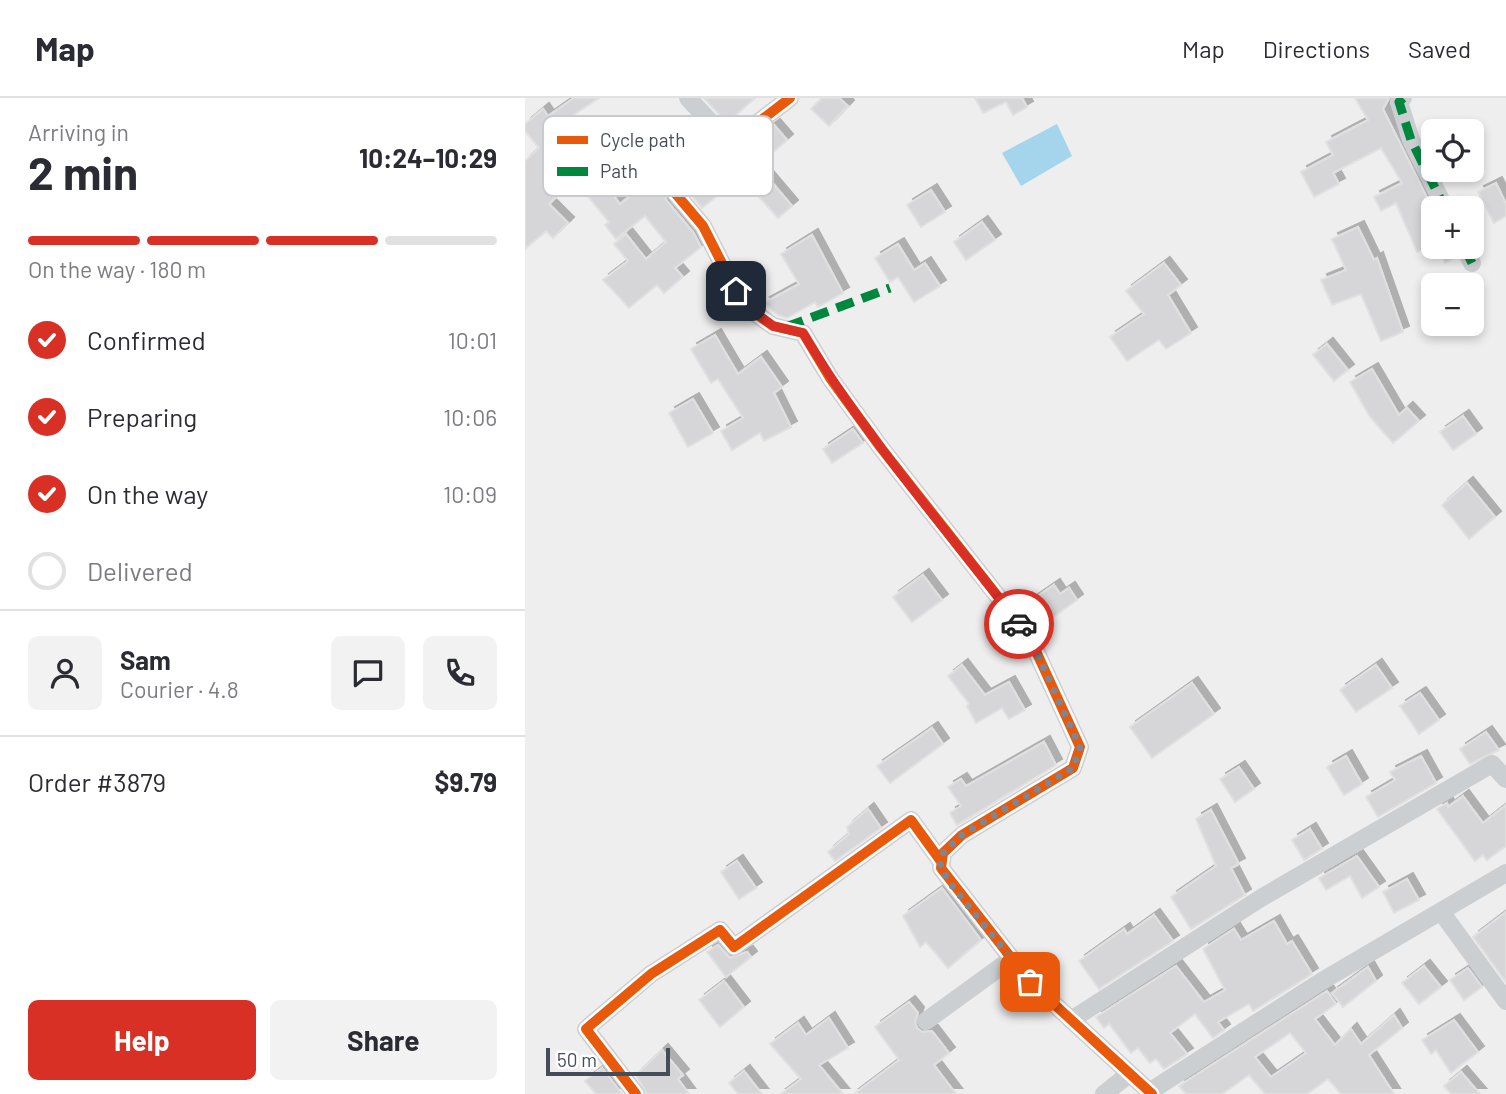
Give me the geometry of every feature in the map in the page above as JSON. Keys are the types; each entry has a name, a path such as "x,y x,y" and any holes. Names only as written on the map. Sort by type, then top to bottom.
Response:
{"street":[{"path":"688,98 705,116"},
{"path":"766,116 790,98"},
{"path":"1403,98 1399,102 1411,141 1439,196"},
{"path":"678,196 703,226 736,291 753,311 773,326 803,333 830,377 881,448 1029,636 1080,747 1073,768 962,835 943,853 940,860"},
{"path":"1071,1020 1261,898 1492,764 1506,779"},
{"path":"636,1094 586,1029 651,974 720,930 734,947 911,820 940,860 941,868 950,883 1010,960 1151,1093 1322,981 1506,873"},
{"path":"1442,913 1506,1001"},
{"path":"926,1021 1010,960"},
{"path":"1104,1094 1129,1074"}],"water":[{"path":"1057,124 1072,156 1021,186 1002,153"}],"building":[{"path":"574,98 599,98 572,116 548,116"},
{"path":"704,98 755,98 735,116 721,116"},
{"path":"822,98 839,98 848,106 829,126 811,109"},
{"path":"975,98 1022,98 1027,107 1013,115 1006,102 983,113"},
{"path":"1355,98 1389,98 1383,109 1426,196 1421,196 1421,250 1417,252 1396,203 1381,211 1374,197 1402,183 1381,148 1333,173 1339,184 1314,197 1301,172 1333,155 1326,142 1368,120"},
{"path":"543,109 548,116 543,116 543,196 557,196 549,204 568,223 553,238 546,231 525,249 525,161 539,148 525,131 525,124"},
{"path":"773,126 787,140 773,153"},
{"path":"1496,183 1506,204 1506,216 1494,223 1484,204 1484,196 1480,196 1478,192"},
{"path":"773,184 792,206 778,218 758,196 773,196"},
{"path":"931,190 945,212 921,227 907,205"},
{"path":"588,196 614,196 620,204 630,196 665,196 701,247 675,268 683,277 664,293 657,285 629,308 603,280 628,261 614,244 626,234 646,259 666,242 645,216 616,239 605,225 609,222"},
{"path":"692,196 717,196 702,208"},
{"path":"982,222 995,240 966,260 954,242"},
{"path":"1358,227 1374,260 1377,258 1403,332 1381,341 1361,294 1332,305 1321,280 1346,270 1332,239"},
{"path":"812,235 843,293 818,307 815,302 787,318 778,315 764,303 799,284 781,254"},
{"path":"898,244 914,270 925,263 940,286 914,302 898,277 890,282 875,258"},
{"path":"1164,263 1181,285 1168,295 1191,333 1166,349 1159,340 1127,361 1110,337 1144,314 1126,291"},
{"path":"715,335 738,374 761,357 782,387 774,393 791,427 764,441 760,433 732,450 721,431 743,418 718,379 711,383 691,349"},
{"path":"1327,344 1348,370 1334,381 1313,355"},
{"path":"1372,369 1399,415 1407,408 1419,421 1393,443 1370,417 1350,382"},
{"path":"693,399 713,433 688,447 669,413"},
{"path":"1463,416 1476,434 1453,450 1440,432"},
{"path":"853,429 863,443 832,463 823,449"},
{"path":"1467,483 1495,517 1469,539 1442,505"},
{"path":"923,575 942,600 912,622 893,597"},
{"path":"1054,585 1060,594 1069,588 1077,600 1038,628 1022,607"},
{"path":"962,665 985,695 1009,682 1025,710 1009,719 1002,708 976,723 967,706 969,704 948,676"},
{"path":"1376,665 1392,688 1356,712 1340,690"},
{"path":"1192,683 1214,714 1152,758 1130,727"},
{"path":"1420,693 1439,720 1419,734 1400,706"},
{"path":"932,728 943,744 890,783 877,766"},
{"path":"1486,732 1499,750 1470,764 1460,749"},
{"path":"1044,742 1056,765 957,825 950,813 961,806 948,787 961,779 966,786"},
{"path":"1346,756 1362,784 1344,795 1327,767"},
{"path":"1421,756 1436,783 1378,817 1366,797 1395,780 1390,772"},
{"path":"1239,767 1254,789 1235,802 1220,779"},
{"path":"1463,796 1483,823 1506,805 1506,846 1487,860 1483,855 1475,861 1437,809 1447,803 1448,807"},
{"path":"868,809 881,828 835,861 828,852 849,834 847,827"},
{"path":"1211,810 1239,864 1231,868 1245,895 1191,929 1171,897 1216,866 1196,819"},
{"path":"1310,829 1322,849 1304,860 1292,840"},
{"path":"1357,856 1379,887 1362,898 1350,876 1326,890 1319,878"},
{"path":"737,861 756,888 739,899 721,872"},
{"path":"1407,879 1419,900 1394,913 1383,892"},
{"path":"942,888 981,940 948,968 926,942 920,947 903,916"},
{"path":"1506,912 1506,982 1473,937"},
{"path":"1154,915 1173,941 1099,989 1079,961 1124,929 1127,934"},
{"path":"1274,921 1287,944 1292,941 1312,974 1253,1011 1249,1004 1218,1022 1224,1030 1213,1038 1195,1014 1170,1033 1187,1054 1164,1069 1156,1059 1150,1063 1138,1048 1131,1053 1109,1024 1104,1028 1096,1017 1176,966 1204,1002 1225,990 1203,949 1234,929 1241,940"},
{"path":"718,945 730,958 747,952 751,957 726,977 707,952"},
{"path":"1424,966 1441,987 1419,1004 1402,983"},
{"path":"1368,967 1376,981 1343,1007 1332,993"},
{"path":"1468,968 1482,987 1464,1000 1450,980"},
{"path":"724,981 744,1007 720,1027 699,1000"},
{"path":"1327,991 1336,1004 1315,1019 1335,1045 1351,1029 1361,1044 1394,1015 1402,1028 1369,1055 1394,1094 1341,1094 1328,1079 1307,1094 1265,1094 1249,1075 1222,1094 1186,1094 1179,1086","holes":["1290,1033 1306,1053 1271,1077 1255,1057"]},
{"path":"909,1002 918,1013 915,1022 917,1028 922,1032 932,1031 949,1053 934,1065 956,1094 854,1094 899,1060 875,1027"},
{"path":"829,1018 848,1048 819,1065 843,1094 781,1094 801,1079 770,1044 798,1023 806,1035"},
{"path":"1454,1020 1478,1052 1451,1073 1436,1050 1431,1054 1422,1040"},
{"path":"662,1050 683,1075 678,1079 689,1094 647,1094 636,1075"},
{"path":"602,1068 622,1094 596,1094 585,1081"},
{"path":"744,1071 762,1094 738,1094 729,1083"},
{"path":"1461,1072 1480,1094 1451,1094 1444,1086"}],"marked path":[{"path":"1403,98 1399,102 1411,140 1439,196"},
{"path":"1470,259 1472,263"},
{"path":"786,327 890,288"}],"cycle path":[{"path":"766,116 790,98"},
{"path":"678,196 703,226 736,291 752,311 773,326 803,333 830,378 881,448 1029,636 1080,747 1073,768 962,835 943,853 941,868 1030,982 1152,1094"},
{"path":"636,1094 586,1029 651,974 720,930 734,947 911,820 940,860"}],"way so far":[{"path":"1019,624 1029,636 1080,747 1078,759 1073,768 962,835 943,853 940,860 941,868 950,883 1030,982"}],"route":[{"path":"736,291 753,311 773,326 797,329 803,333 830,377 881,448 1019,624"}]}
